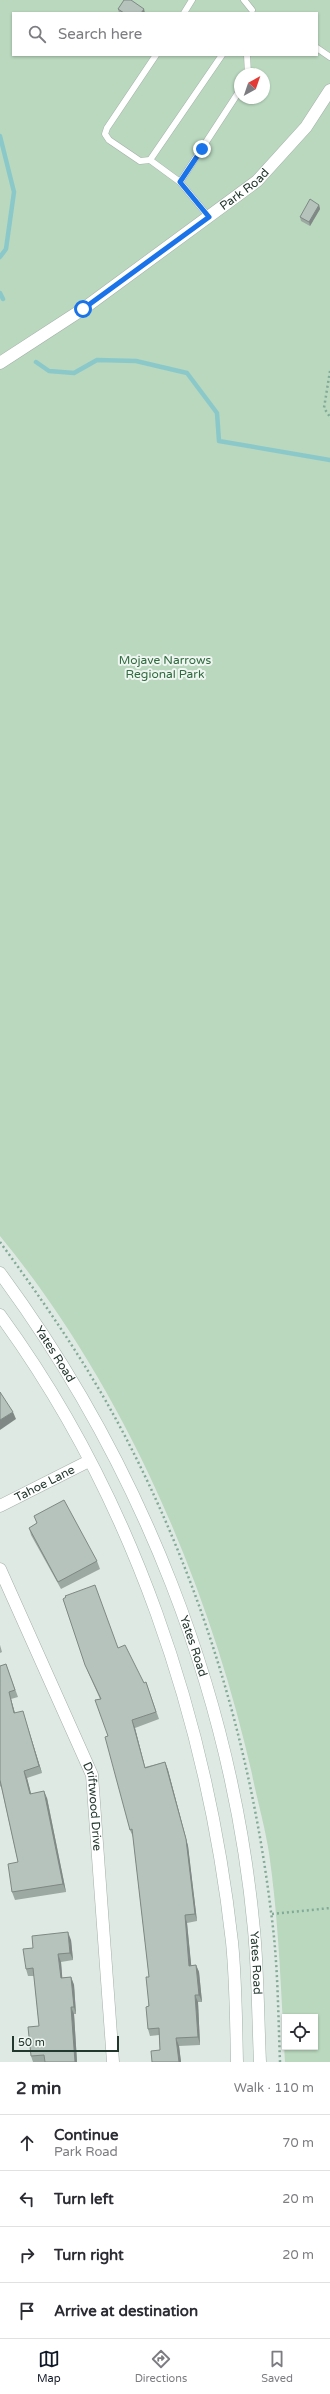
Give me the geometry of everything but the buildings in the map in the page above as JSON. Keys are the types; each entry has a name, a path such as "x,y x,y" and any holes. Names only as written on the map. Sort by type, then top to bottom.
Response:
{"main road":[{"name":"Park Road","path":"0,363 83,309 257,180 306,127 330,90"},
{"name":"Yates Road","path":"0,1273 62,1364 101,1430 146,1523 190,1631 214,1709 232,1786 245,1862 254,1931 260,2062"},
{"name":"Yates Road","path":"0,1314 43,1378 90,1461 134,1553 169,1645 193,1730 209,1800 224,1884 232,1945 238,2062"},
{"name":"Tahoe Lane","path":"0,1506 90,1461"},
{"name":"Driftwood Drive","path":"0,1569 92,1775 113,2062"}],"lane":[{"path":"185,12 192,0"},
{"path":"244,0 253,12"},
{"path":"318,49 330,57"},
{"path":"155,56 107,128 105,134 109,140 140,161 150,160 180,182 209,217"},
{"path":"150,160 221,56"},
{"path":"246,56 247,68"},
{"path":"180,182 234,99"}],"path":[{"path":"330,371 324,408 330,417"},
{"path":"272,1914 330,1908"}],"green space":[{"name":"Mojave Narrows Regional Park","path":"0,0 330,0 330,2062 285,2062 284,2050 318,2050 318,2014 283,2014 277,1931 269,1853 252,1774 234,1703 212,1631 186,1560 156,1490 123,1422 86,1357 45,1295 0,1236"}],"waterway":[{"path":"0,136 14,192 6,249 0,257"},
{"path":"0,293 3,299"},
{"path":"36,362 49,371 74,373 97,360 136,361 187,373 217,413 219,441 330,460"}],"route":[{"path":"83,309 209,217 198,201 180,182 202,149"}]}
